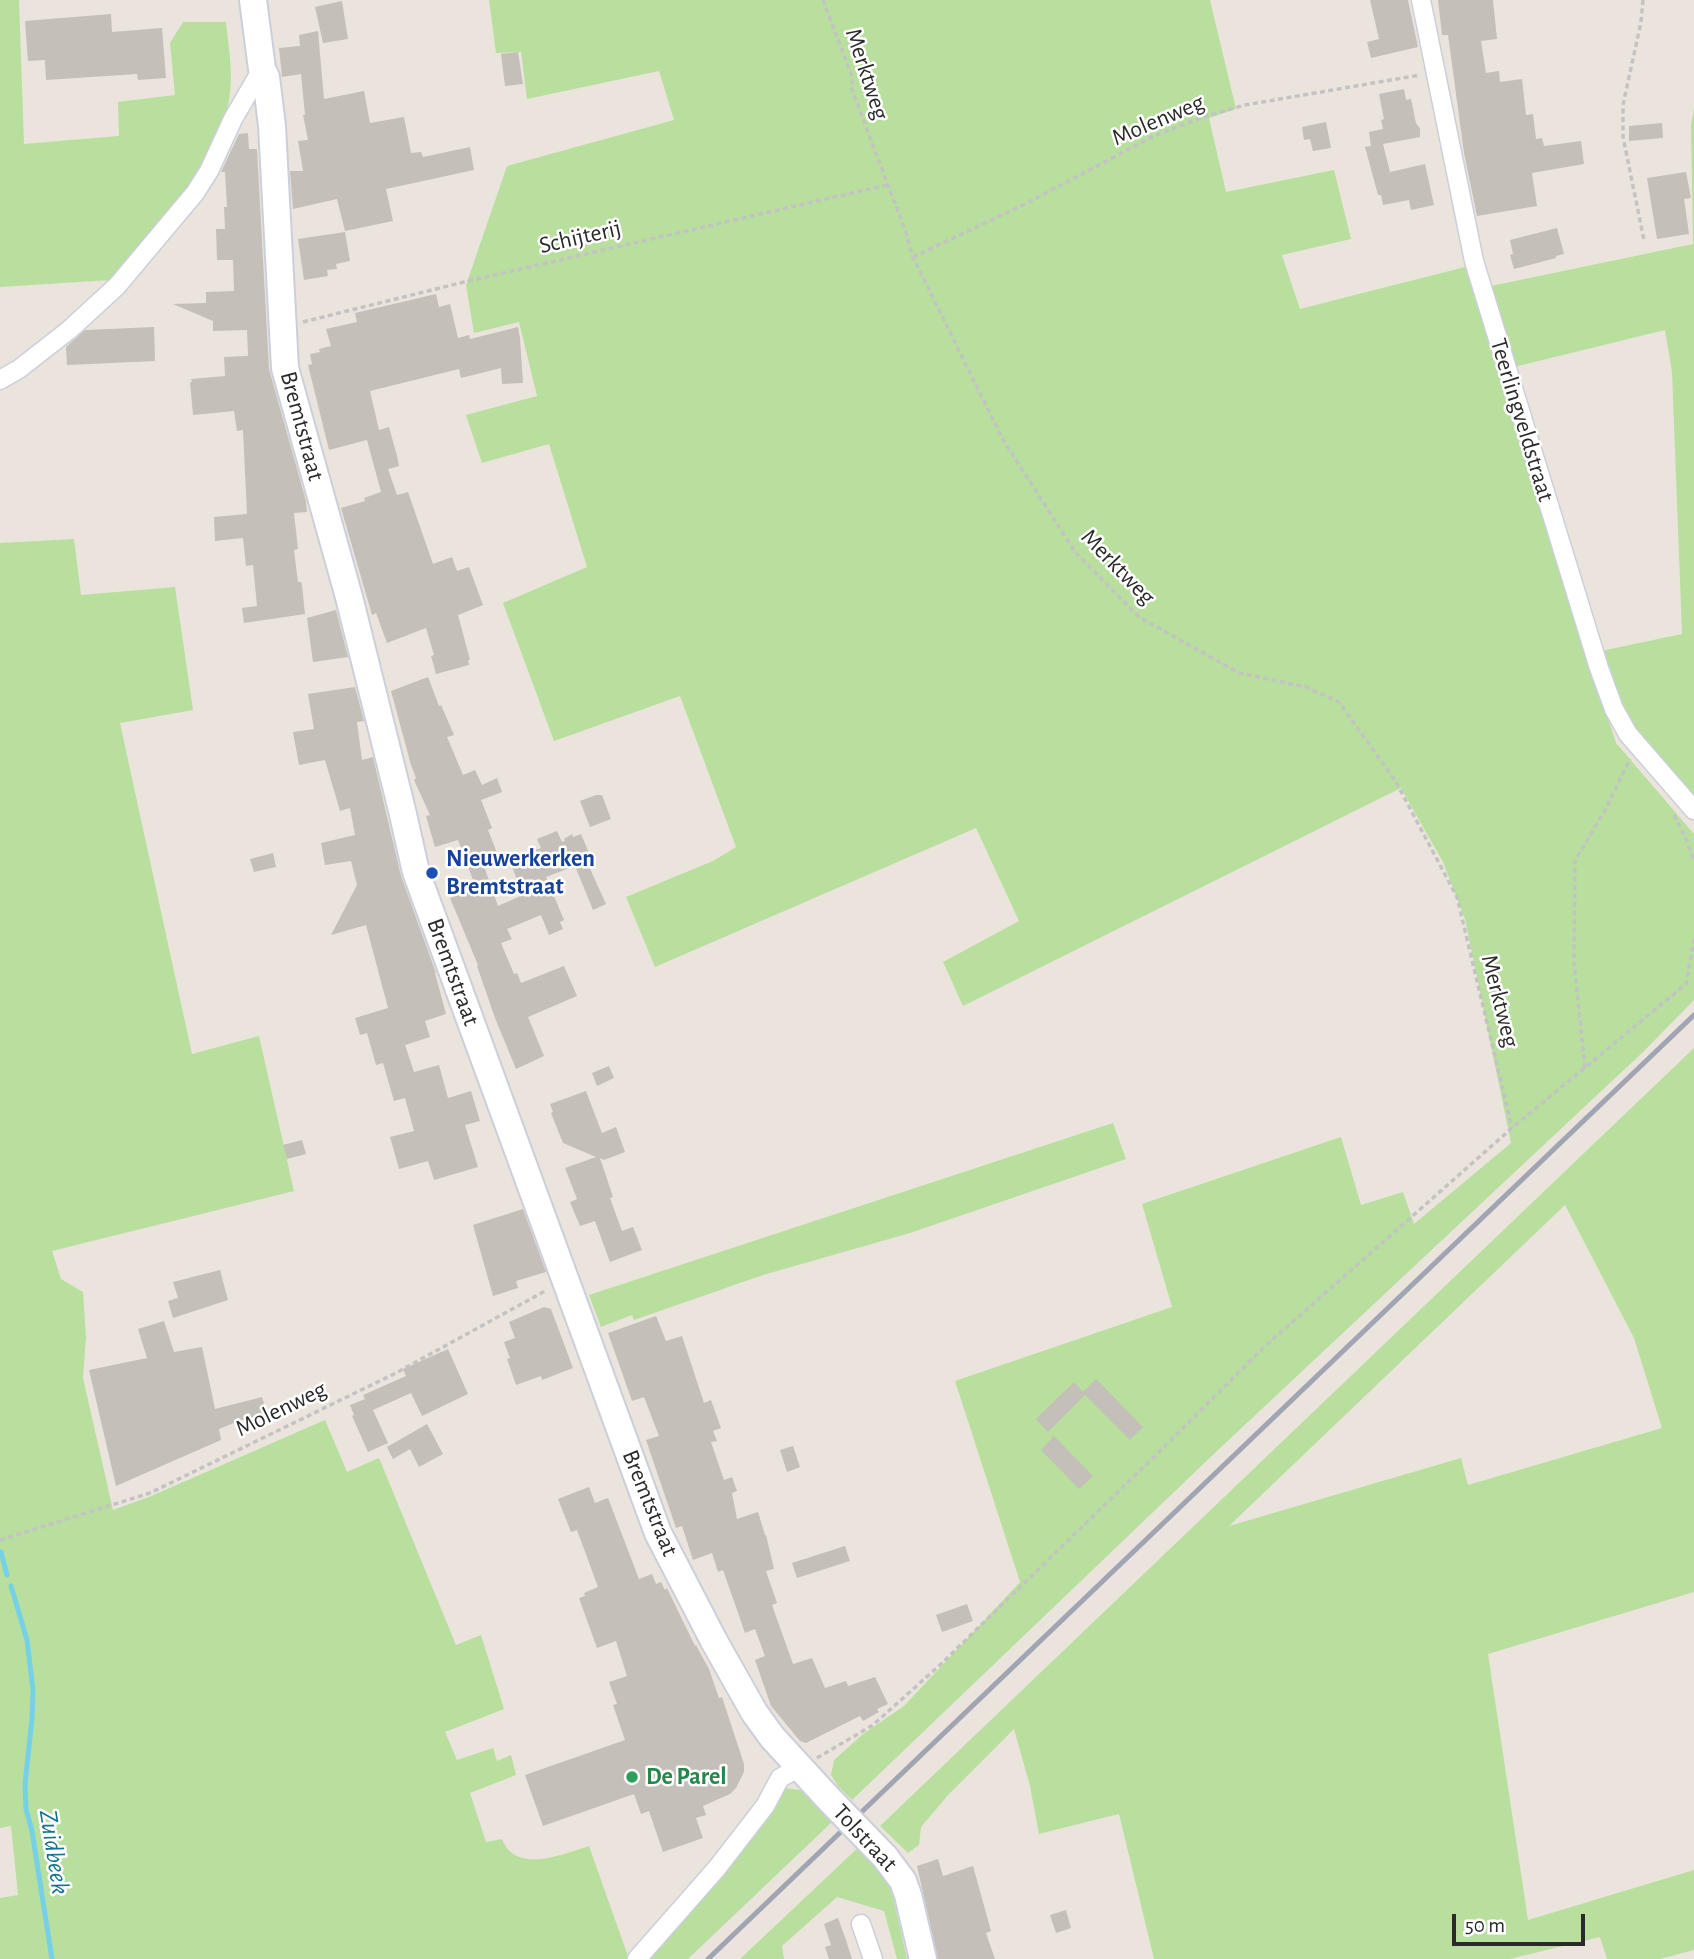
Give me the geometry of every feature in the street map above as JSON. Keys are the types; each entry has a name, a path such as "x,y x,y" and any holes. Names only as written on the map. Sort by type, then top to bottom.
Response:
{"street":[{"name":"Bremtstraat","path":"253,0 272,127 285,369 349,597 416,872 658,1533 754,1712 772,1737 828,1797"},
{"name":"Teerlingveldstraat","path":"1421,0 1478,274 1599,668 1614,709 1628,734 1694,810"},
{"path":"0,380 19,369 69,330 117,286 195,193 262,69"},
{"path":"637,1959 717,1868 765,1806 780,1778 800,1767"},
{"name":"Tolstraat","path":"828,1797 897,1871 906,1888 923,1959"},
{"path":"861,1924 873,1959"}],"path":[{"name":"Merktweg","path":"823,0 853,79 851,88 913,257 1002,438 1075,552 1139,617 1239,673 1306,687 1339,702 1396,782 1457,897 1513,1128"},
{"path":"1643,0 1632,71 1623,105 1623,137 1644,240"},
{"name":"Molenweg","path":"913,257 1023,205 1154,136 1206,116 1245,105 1436,73"},
{"name":"Schijterij","path":"282,327 464,282 887,185"},
{"path":"1585,1068 1574,962 1575,861 1604,812 1637,744"},
{"path":"800,1767 873,1725 941,1664 1262,1349 1513,1128 1686,984 1694,939"},
{"name":"Molenweg","path":"0,1540 149,1493 394,1374 547,1290 567,1285"}],"green space":[{"path":"0,0 19,0 24,144 119,136 118,102 175,95 170,43 183,22 226,22 231,83 225,118 215,144 185,193 111,280 0,287"},
{"path":"489,0 1210,0 1236,109 1209,118 1226,192 1334,170 1351,239 1282,255 1300,309 1465,267 1616,743 1694,834 1694,1000 1643,1052 1218,1450 852,1800 831,1775 834,1760 863,1734 904,1706 1020,1582 955,1381 1172,1307 1142,1204 1341,1137 1361,1205 1403,1192 1414,1224 1511,1143 1465,919 1443,862 1401,788 963,1006 943,962 1019,921 976,828 655,967 626,897 713,861 736,847 680,696 554,741 503,603 587,567 549,444 482,463 466,415 537,396 519,322 474,333 466,285 507,166 674,120 659,71 527,99 521,52 496,53"},
{"path":"1694,108 1694,800 1629,728 1601,651 1682,634 1672,372 1665,330 1514,367 1491,286 1693,244 1691,125"},
{"path":"74,539 81,595 175,587 193,710 120,723 192,1054 259,1036 294,1191 52,1251 61,1279 83,1292 86,1337 83,1378 113,1510 149,1497 325,1420 347,1472 379,1458 456,1645 481,1635 504,1709 445,1732 457,1760 493,1748 497,1761 511,1755 516,1775 470,1793 486,1842 502,1839 509,1850 529,1859 554,1857 589,1846 629,1959 0,1959 0,1898 18,1895 11,1826 0,1828 0,543"},
{"path":"1694,1048 1694,1592 1488,1654 1528,1920 1694,1870 1694,1950 1660,1959 1607,1959 1600,1937 1510,1959 1154,1959 1119,1814 1039,1834 1030,1786 1014,1729 949,1794 921,1827 919,1845 908,1853 880,1826","holes":["1565,1205 1634,1338 1662,1428 1468,1485 1461,1458 1229,1526"]},
{"path":"1113,1123 1126,1159 910,1233 763,1275 634,1320 632,1315 601,1327 589,1295"},
{"path":"784,1788 800,1790 833,1821 688,1959 643,1959 746,1847"},
{"path":"863,1843 885,1873 907,1959 897,1959 884,1911 837,1897 782,1946 784,1959 740,1959"}],"building":[{"path":"1370,0 1408,0 1418,47 1371,58 1367,42 1379,39"},
{"path":"1438,0 1493,0 1497,39 1481,41 1486,73 1499,71 1500,82 1522,79 1526,115 1533,114 1536,139 1542,138 1544,146 1581,141 1584,164 1532,173 1537,206 1477,216 1464,153 1448,35 1442,35"},
{"path":"342,1 348,39 323,43 315,7"},
{"path":"111,14 112,32 162,28 166,78 138,80 137,74 46,80 45,60 28,61 25,21"},
{"path":"318,31 324,99 364,91 370,123 404,117 411,153 421,152 423,157 470,147 474,170 386,189 393,221 345,231 337,199 293,209 290,171 303,171 298,141 308,140 303,115 301,74 282,77 279,48 300,46 299,35"},
{"path":"518,52 523,84 505,86 501,54"},
{"path":"1404,89 1406,100 1411,99 1420,137 1383,144 1390,172 1425,164 1434,205 1411,210 1409,200 1383,205 1365,147 1371,146 1369,132 1383,129 1381,120 1384,119 1379,94"},
{"path":"1326,122 1331,148 1313,151 1310,139 1304,140 1302,127"},
{"path":"1662,123 1663,138 1629,141 1629,126"},
{"path":"248,133 249,149 257,149 269,369 307,512 294,513 298,549 294,550 305,614 244,623 242,608 257,606 253,565 246,566 243,538 215,541 214,517 247,514 243,430 237,431 234,411 193,415 190,382 191,379 225,376 224,357 248,356 247,330 213,331 213,321 173,304 206,303 206,292 234,291 233,260 217,260 216,229 225,229 224,207 227,207 225,172 221,172 239,134"},
{"path":"1686,172 1691,198 1684,199 1689,234 1657,239 1647,178"},
{"path":"1557,228 1564,254 1514,269 1510,240"},
{"path":"345,232 350,261 336,264 337,269 327,270 328,276 304,280 298,239"},
{"path":"436,294 439,307 450,304 458,338 469,335 470,339 518,327 523,383 502,384 501,368 461,378 459,369 370,391 379,430 389,427 397,456 399,466 388,469 397,495 408,492 433,564 452,557 457,571 469,567 483,605 458,615 469,665 436,674 426,628 387,643 376,613 372,615 341,508 365,501 364,498 381,492 367,440 329,450 308,365 312,364 310,354 331,346 326,329 357,322 355,313"},
{"path":"154,327 155,361 67,365 66,347 85,330"},
{"path":"336,610 348,657 313,662 307,618"},
{"path":"428,677 454,735 447,737 463,775 475,770 482,785 497,778 502,792 481,800 492,828 488,830 501,863 485,869 498,906 523,895 509,859 541,848 537,839 557,831 562,842 572,834 573,837 581,834 592,860 587,862 606,904 593,910 575,866 546,877 564,920 560,922 563,929 549,935 541,915 507,929 512,939 501,943 514,974 517,973 521,983 564,966 577,996 528,1017 544,1056 516,1069 450,898 476,888 458,840 435,847 426,816 430,815 414,780 416,778 391,691"},
{"path":"355,687 364,721 357,722 362,760 373,757 401,876 436,973 446,1014 425,1021 430,1037 405,1045 414,1072 439,1065 448,1098 471,1091 480,1121 465,1125 478,1167 434,1180 428,1161 399,1169 390,1137 414,1131 405,1098 394,1101 383,1063 376,1065 367,1033 360,1035 355,1018 388,1008 366,925 331,935 357,885 351,861 325,865 321,843 355,835 350,808 340,811 325,760 299,765 293,732 314,729 308,694"},
{"path":"602,795 611,819 590,827 580,801"},
{"path":"273,853 276,867 254,872 250,859"},
{"path":"609,1066 614,1078 597,1086 592,1073"},
{"path":"586,1091 602,1133 616,1127 625,1152 604,1160 600,1158 622,1231 633,1227 642,1250 610,1262 595,1221 580,1226 570,1202 577,1199 565,1168 596,1157 563,1143 551,1113 550,1104"},
{"path":"302,1140 306,1154 287,1159 283,1145"},
{"path":"523,1209 546,1272 516,1281 518,1288 493,1296 473,1225"},
{"path":"220,1270 228,1300 173,1318 168,1301 178,1298 173,1282"},
{"path":"544,1307 551,1309 573,1368 542,1380 541,1376 516,1385 504,1342 515,1338 509,1322"},
{"path":"656,1316 666,1341 682,1336 704,1403 711,1400 721,1428 713,1431 717,1441 711,1442 724,1480 732,1477 737,1491 732,1493 737,1519 758,1512 774,1569 766,1571 777,1603 772,1605 793,1664 812,1658 825,1688 846,1681 848,1686 875,1677 888,1704 863,1721 860,1716 806,1743 800,1741 771,1706 755,1660 765,1656 755,1629 745,1633 723,1570 718,1572 712,1553 693,1560 682,1526 676,1528 646,1440 659,1436 644,1397 632,1401 608,1333"},
{"path":"164,1321 174,1352 202,1347 215,1409 262,1397 267,1414 219,1429 221,1440 116,1486 89,1370 147,1358 138,1329"},
{"path":"448,1349 468,1394 422,1416 411,1393 373,1410 388,1443 368,1452 350,1405 365,1399 363,1395 406,1376 403,1369"},
{"path":"1096,1379 1143,1427 1130,1440 1085,1395 1048,1432 1036,1419 1074,1382 1083,1392"},
{"path":"427,1424 443,1454 419,1467 410,1449 393,1459 387,1447"},
{"path":"1054,1436 1093,1476 1079,1489 1041,1450"},
{"path":"793,1446 800,1467 787,1472 780,1450"},
{"path":"589,1487 595,1503 608,1498 639,1579 652,1574 656,1584 661,1582 665,1590 667,1588 709,1669 719,1698 722,1697 744,1764 744,1772 736,1788 730,1794 703,1806 706,1815 696,1818 703,1838 663,1852 649,1811 641,1814 634,1794 543,1826 525,1775 625,1740 613,1705 617,1704 609,1682 627,1676 616,1641 597,1648 579,1598 598,1587 577,1530 571,1532 558,1499"},
{"path":"845,1546 850,1561 797,1578 792,1563"},
{"path":"967,1604 973,1621 942,1632 936,1615"},
{"path":"938,1859 943,1876 973,1866 991,1931 986,1933 995,1959 938,1959 917,1866"},
{"path":"1066,1910 1071,1928 1056,1933 1050,1915"},
{"path":"838,1918 852,1959 829,1959 825,1947 831,1945 824,1924"}],"waterway":[{"name":"Zuidbeek","path":"1,1552 7,1575"},
{"name":"Zuidbeek","path":"11,1586 27,1640 33,1690 25,1784 26,1809 32,1831 52,1959"}],"railway":[{"path":"708,1959 1694,1015"}],"place":[{"name":"Nieuwerkerken Bremtstraat","path":"432,873"},
{"name":"De Parel","path":"632,1777"}]}
